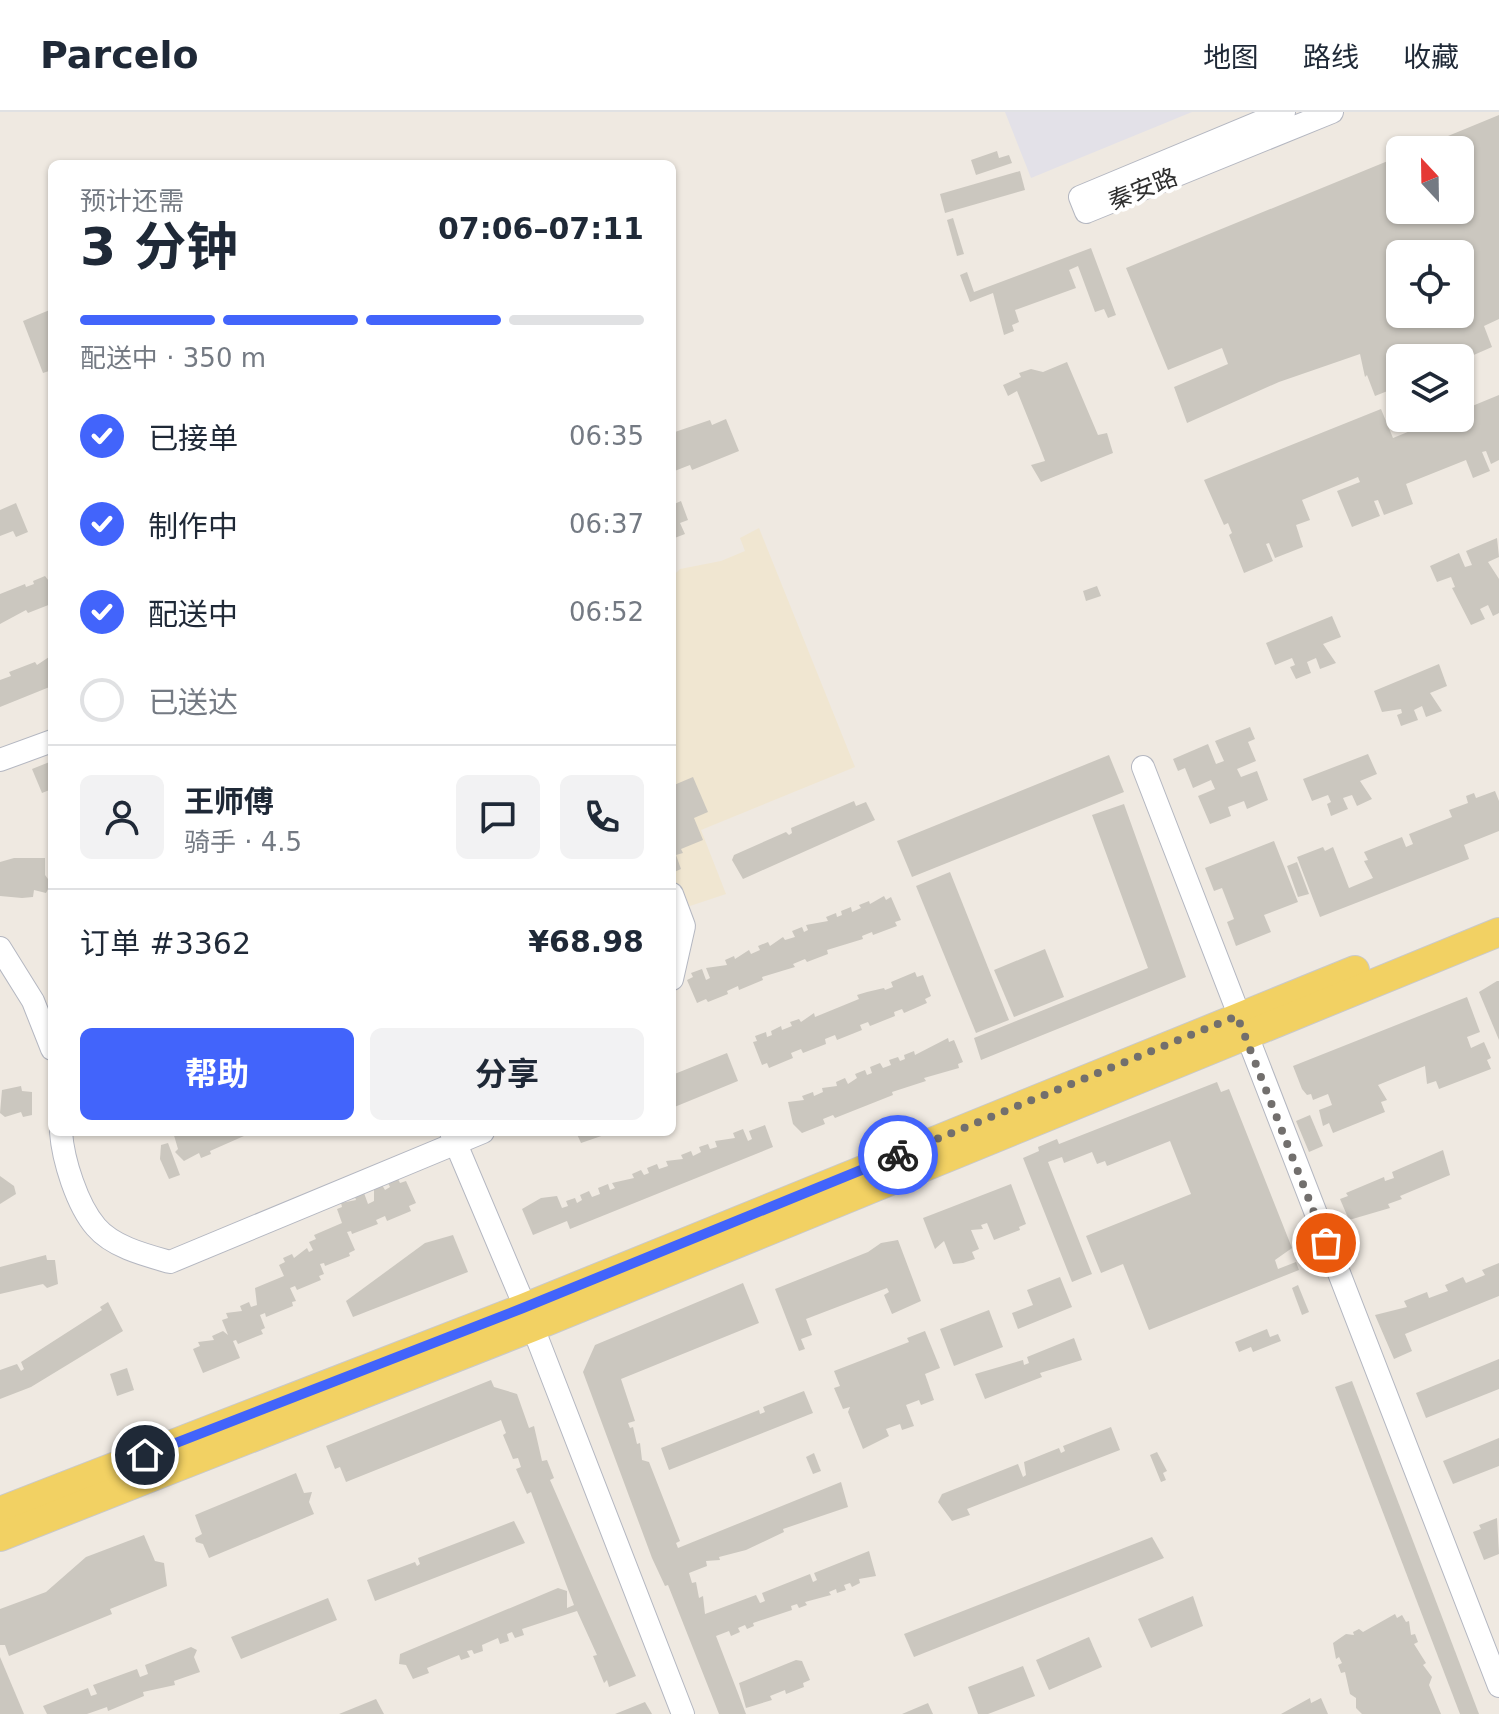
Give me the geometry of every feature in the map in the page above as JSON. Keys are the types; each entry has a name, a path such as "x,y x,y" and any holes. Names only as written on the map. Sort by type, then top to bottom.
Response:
{"main road":[{"path":"0,1537 1241,1026 1499,913"},
{"path":"1241,1026 1499,932"},
{"path":"0,1511 528,1318"}],"street":[{"name":"秦安路","path":"1284,112 1080,197 1086,212 1332,112"},
{"path":"0,760 48,742"},
{"path":"1143,767 1499,1686"},
{"path":"676,905 684,926 676,961"},
{"path":"0,948 33,1001 48,1039"},
{"path":"62,1136 69,1176 96,1227 136,1253 170,1262 453,1137 528,1318 683,1714"}],"shaded area":[{"path":"1005,112 1192,112 1031,178"},
{"path":"759,528 855,767 701,830 726,894 681,909 676,896 676,573 680,569 721,561 745,551 740,538"}],"building":[{"path":"1499,115 1499,319 1484,326 1492,347 1474,355 1474,344 1386,344 1386,392 1375,396 1367,375 1365,377 1360,354 1279,382 1187,423 1174,387 1228,364 1222,348 1168,370 1126,268 1386,162 1386,224 1474,224 1474,136 1448,136"},
{"path":"997,151 999,158 1009,155 1012,163 976,175 971,160"},
{"path":"1020,171 1025,190 945,213 940,194"},
{"path":"953,218 964,254 957,256 947,220"},
{"path":"1091,248 1116,315 1108,318 1104,309 1095,312 1078,266 1069,270 1076,288 1015,310 1019,322 1012,325 1014,331 1004,335 993,293 970,302 960,275 967,272 974,292"},
{"path":"48,311 48,371 43,373 23,321"},
{"path":"1067,362 1098,435 1107,433 1113,453 1041,482 1031,465 1045,461 1040,448 1017,391 1008,396 1003,385 1021,377 1019,373 1031,369 1043,372"},
{"path":"1499,395 1499,460 1491,464 1486,451 1482,452 1490,471 1473,478 1466,460 1406,484 1413,504 1384,515 1378,500 1374,501 1380,516 1352,527 1337,491 1360,482 1358,477 1302,500 1310,520 1296,525 1303,547 1275,558 1269,543 1266,544 1273,561 1244,573 1229,535 1232,533 1228,523 1224,525 1204,480 1381,409 1386,432 1391,432 1393,438 1408,432 1474,432 1474,405"},
{"path":"726,419 739,451 692,470 690,465 676,470 676,432 710,420 712,425"},
{"path":"681,501 688,520 680,523 685,534 676,537 676,503"},
{"path":"16,503 28,532 16,537 13,531 0,536 0,510"},
{"path":"1497,538 1499,557 1488,562 1499,579 1499,613 1493,616 1488,605 1480,609 1485,619 1471,625 1452,588 1455,587 1451,577 1437,582 1430,566 1459,553 1465,567 1472,565 1466,551"},
{"path":"45,576 48,580 48,605 28,613 26,610 0,624 0,594 25,584 26,587 34,584 33,581"},
{"path":"1097,586 1101,596 1086,601 1083,591"},
{"path":"1332,616 1341,637 1323,644 1336,663 1320,669 1316,658 1307,662 1311,673 1296,679 1290,667 1295,665 1292,658 1275,665 1266,643"},
{"path":"48,658 48,688 0,707 0,680 11,676 9,672 35,662 37,665"},
{"path":"1439,664 1447,686 1430,693 1442,711 1426,717 1422,706 1414,710 1418,720 1401,726 1397,715 1402,713 1401,709 1382,712 1374,691"},
{"path":"1250,727 1255,739 1248,742 1256,761 1237,769 1241,777 1257,771 1268,800 1247,809 1244,801 1228,807 1231,816 1210,824 1198,796 1215,789 1211,780 1193,788 1185,768 1178,771 1173,759 1208,744 1216,764 1224,761 1215,741"},
{"path":"1368,754 1377,774 1360,781 1372,799 1357,806 1352,795 1343,798 1348,809 1331,816 1328,795 1312,801 1303,779"},
{"path":"1109,755 1124,792 912,877 897,841"},
{"path":"48,763 48,791 42,793 32,769"},
{"path":"693,777 708,812 694,818 703,840 681,849 683,853 676,855 676,789 676,784"},
{"path":"1495,791 1499,801 1499,831 1464,845 1469,859 1320,917 1297,857 1323,847 1325,851 1333,847 1349,888 1373,878 1364,861 1368,860 1364,852 1402,837 1406,847 1413,844 1409,834 1452,817 1449,810 1468,803 1466,796 1474,793 1476,798"},
{"path":"854,801 856,806 866,802 875,820 743,879 732,860 734,855 786,832 789,835 791,828"},
{"path":"1124,804 1186,977 981,1060 974,1038 1148,968 1092,815"},
{"path":"1274,841 1298,902 1264,915 1271,932 1236,946 1227,922 1234,919 1222,888 1214,891 1205,868"},
{"path":"676,855 681,869 676,871"},
{"path":"14,858 45,858 46,893 34,890 33,897 0,896 0,862"},
{"path":"1297,862 1309,894 1298,897 1287,866"},
{"path":"950,872 1009,1020 976,1033 916,886"},
{"path":"884,896 886,900 891,897 901,920 895,922 897,926 873,935 872,932 862,936 863,939 827,950 828,954 807,962 805,959 793,964 795,967 762,977 763,980 739,990 738,986 727,991 728,994 697,1003 687,980 693,977 691,973 702,969 706,980 710,978 706,968 727,965 725,960 734,956 735,959 749,950 751,954 760,950 758,946 768,942 770,946 783,937 785,940 795,937 792,931 802,927 804,932 808,930 806,925 828,921 826,917 836,913 837,917 842,915 841,911 851,907 852,912 861,908 859,905 869,901 870,904"},
{"path":"1045,949 1064,997 1014,1017 994,970"},
{"path":"915,972 917,977 923,975 931,996 925,999 927,1003 904,1013 902,1009 894,1012 895,1016 870,1026 868,1022 860,1025 862,1030 837,1040 835,1035 825,1039 826,1044 803,1053 801,1049 791,1053 793,1058 769,1068 767,1063 762,1065 753,1042 757,1041 755,1036 766,1032 767,1037 781,1026 782,1030 792,1026 790,1022 799,1019 801,1022 814,1013 815,1017 859,999 857,995 893,987 891,982"},
{"path":"1499,981 1499,1040 1479,992"},
{"path":"1467,997 1480,1032 1467,1037 1471,1048 1484,1042 1491,1058 1487,1060 1491,1069 1439,1089 1436,1081 1427,1084 1425,1066 1378,1085 1387,1100 1381,1102 1385,1112 1333,1133 1329,1123 1323,1126 1319,1110 1332,1105 1328,1094 1313,1100 1311,1094 1307,1095 1302,1089 1293,1066"},
{"path":"948,1038 949,1042 954,1040 963,1062 958,1064 959,1068 924,1078 926,1081 892,1092 893,1095 835,1118 833,1115 823,1119 825,1124 802,1133 793,1124 788,1102 804,1100 802,1096 813,1092 814,1096 823,1092 822,1088 837,1086 836,1082 845,1078 848,1084 857,1078 855,1074 865,1070 867,1075 872,1073 870,1067 880,1063 883,1068 891,1065 889,1060 898,1057 900,1061 905,1059 904,1055 914,1051 915,1055"},
{"path":"727,1053 738,1081 676,1106 676,1073"},
{"path":"1217,1082 1221,1092 1229,1089 1292,1248 1275,1260 1278,1269 1296,1262 1299,1270 1149,1330 1123,1264 1101,1273 1086,1236 1191,1194 1170,1141 1107,1166 1105,1161 1097,1164 1092,1152 1064,1163 1062,1157 1048,1162 1092,1274 1072,1282 1023,1158 1057,1139 1059,1144"},
{"path":"21,1086 22,1091 32,1092 32,1115 23,1117 21,1112 5,1117 0,1113 2,1090"},
{"path":"1310,1115 1323,1146 1309,1152 1296,1121"},
{"path":"765,1125 773,1147 570,1229 567,1221 533,1235 522,1209 541,1198 557,1196 562,1208 568,1206 566,1201 575,1198 577,1203 582,1200 580,1195 589,1191 592,1197 600,1194 598,1188 608,1184 610,1190 615,1188 612,1183 634,1178 632,1174 641,1170 644,1175 649,1173 647,1168 657,1164 659,1169 668,1166 666,1161 683,1159 681,1155 691,1151 693,1156 701,1152 699,1147 708,1144 710,1149 717,1147 715,1141 735,1138 733,1133 743,1129 748,1141 752,1139 749,1131"},
{"path":"174,1136 244,1136 201,1158 199,1153 184,1161 175,1152 178,1149"},
{"path":"578,1136 601,1136 581,1143"},
{"path":"168,1143 180,1175 169,1179 160,1159 161,1145"},
{"path":"1443,1150 1450,1175 1400,1196 1402,1199 1388,1204 1390,1208 1349,1220 1340,1199 1348,1196 1346,1193 1384,1177 1385,1181 1394,1178 1392,1172"},
{"path":"0,1176 14,1186 16,1194 0,1204"},
{"path":"398,1179 400,1183 406,1181 416,1203 409,1206 411,1211 387,1221 385,1216 376,1220 378,1224 352,1234 351,1231 347,1232 355,1250 349,1253 350,1256 325,1266 324,1263 320,1264 324,1274 319,1276 321,1280 297,1290 295,1286 290,1288 296,1301 292,1302 293,1306 266,1317 265,1313 260,1315 265,1328 261,1330 263,1334 238,1344 236,1340 233,1341 240,1358 203,1373 193,1349 200,1346 198,1342 214,1340 212,1336 223,1331 228,1335 222,1320 228,1318 226,1313 242,1311 240,1306 249,1302 251,1307 257,1305 255,1288 284,1276 279,1265 285,1262 283,1258 292,1254 294,1258 307,1248 309,1252 313,1250 309,1242 316,1239 314,1235 342,1223 337,1209 342,1207 341,1203 356,1200 355,1197 364,1193 368,1204 374,1201 374,1188 382,1185 385,1190 390,1187 388,1183"},
{"path":"1011,1184 1026,1224 1019,1227 1020,1230 994,1240 987,1223 981,1225 983,1229 971,1230 979,1249 972,1252 975,1259 963,1263 953,1264 944,1241 935,1249 923,1218"},
{"path":"453,1235 468,1272 353,1317 346,1301 425,1243"},
{"path":"898,1240 921,1301 892,1314 884,1295 889,1292 887,1288 806,1319 812,1335 801,1339 805,1349 799,1351 775,1289 868,1252 881,1243"},
{"path":"46,1255 47,1260 55,1260 58,1284 47,1288 43,1284 0,1294 0,1267"},
{"path":"1499,1263 1499,1296 1405,1334 1412,1351 1394,1359 1375,1315 1407,1307 1404,1301 1427,1292 1429,1298 1448,1291 1445,1285 1463,1277 1466,1283 1485,1275 1482,1270"},
{"path":"1060,1277 1072,1307 1018,1329 1012,1313 1033,1305 1027,1290"},
{"path":"743,1283 759,1323 621,1379 635,1421 628,1423 630,1428 633,1427 637,1444 640,1443 642,1460 649,1462 680,1541 676,1543 678,1548 841,1482 848,1507 783,1529 784,1532 746,1550 719,1557 720,1560 706,1561 707,1566 689,1573 692,1583 696,1582 699,1598 703,1596 705,1614 756,1595 760,1603 765,1601 762,1593 810,1574 813,1582 817,1580 814,1573 869,1551 876,1576 859,1579 860,1583 852,1587 850,1583 844,1585 846,1590 837,1593 836,1589 829,1592 831,1595 805,1602 807,1605 799,1608 797,1604 791,1606 792,1610 753,1623 754,1626 747,1629 745,1625 738,1628 740,1632 731,1636 729,1631 716,1636 746,1714 719,1714 668,1585 665,1586 652,1558 583,1372 595,1345"},
{"path":"1298,1285 1309,1312 1302,1315 1292,1288"},
{"path":"108,1302 123,1331 31,1387 0,1399 0,1370 17,1364 21,1371 24,1369 21,1362 102,1310 100,1307"},
{"path":"989,1310 1003,1347 954,1366 940,1329"},
{"path":"1267,1329 1270,1337 1278,1334 1281,1341 1253,1352 1251,1347 1239,1352 1235,1342"},
{"path":"925,1331 940,1368 925,1374 934,1400 921,1405 919,1400 906,1405 914,1426 902,1430 900,1424 886,1429 889,1436 863,1449 848,1412 850,1407 843,1409 834,1388 840,1386 834,1371 909,1342 907,1338"},
{"path":"1074,1338 1082,1360 1040,1373 1042,1377 985,1399 975,1374 1023,1360 1024,1365 1029,1363 1027,1357"},
{"path":"1499,1359 1499,1389 1426,1418 1416,1393"},
{"path":"127,1368 134,1390 117,1396 110,1374"},
{"path":"491,1380 494,1387 517,1394 529,1428 534,1426 542,1461 547,1460 554,1478 550,1480 636,1676 609,1687 607,1680 604,1683 593,1656 597,1655 577,1611 522,1629 524,1635 515,1638 512,1632 507,1634 509,1641 500,1644 498,1638 482,1645 483,1651 474,1654 472,1650 467,1651 470,1657 461,1660 459,1655 427,1668 429,1673 413,1679 406,1665 399,1664 400,1654 558,1588 567,1591 567,1608 574,1605 531,1492 527,1494 516,1469 521,1467 518,1458 513,1459 503,1435 506,1433 501,1420 346,1482 340,1467 335,1469 326,1446"},
{"path":"1352,1381 1479,1714 1460,1714 1335,1387"},
{"path":"804,1391 813,1413 669,1470 661,1448 759,1410 760,1414 765,1412 763,1407"},
{"path":"1111,1427 1120,1450 967,1509 970,1515 952,1521 938,1502 942,1494 1018,1464 1023,1477 1026,1475 1024,1462 1059,1448 1061,1453 1065,1451 1063,1446"},
{"path":"1499,1438 1499,1466 1453,1484 1443,1461"},
{"path":"1157,1452 1167,1471 1163,1473 1166,1480 1161,1482 1150,1455"},
{"path":"814,1453 821,1471 813,1474 806,1457"},
{"path":"296,1473 304,1493 312,1492 309,1502 314,1514 209,1558 203,1544 196,1542 195,1538 202,1534 195,1515"},
{"path":"1497,1518 1499,1554 1484,1560 1473,1532 1481,1529 1479,1525"},
{"path":"514,1521 525,1543 375,1601 367,1580 415,1562 417,1566 420,1564 418,1558"},
{"path":"144,1535 155,1561 164,1563 167,1586 110,1609 112,1614 9,1656 5,1645 0,1645 0,1609 46,1592 86,1557"},
{"path":"1152,1537 1164,1558 914,1657 904,1634"},
{"path":"1193,1596 1203,1626 1151,1648 1138,1619"},
{"path":"328,1598 337,1620 241,1659 231,1637"},
{"path":"1395,1614 1397,1618 1402,1615 1406,1622 1409,1621 1411,1635 1415,1634 1418,1642 1414,1644 1432,1677 1429,1685 1441,1714 1362,1714 1356,1708 1356,1698 1350,1694 1345,1672 1341,1673 1338,1665 1342,1663 1339,1657 1336,1659 1333,1643 1346,1634 1354,1635 1353,1632 1359,1629 1363,1632"},
{"path":"1089,1637 1102,1667 1049,1690 1036,1660"},
{"path":"191,1647 197,1650 194,1657 200,1672 174,1681 175,1685 143,1692 144,1696 108,1711 107,1707 87,1714 47,1714 43,1706 88,1688 91,1696 97,1694 93,1685 137,1669 140,1677 148,1674 145,1665"},
{"path":"0,1657 24,1714 0,1714"},
{"path":"796,1660 802,1661 810,1680 803,1683 804,1687 786,1694 785,1690 770,1696 772,1700 746,1708 739,1683"},
{"path":"1023,1666 1035,1696 988,1714 978,1714 968,1687"},
{"path":"1310,1698 1311,1703 1321,1698 1328,1714 1281,1714"},
{"path":"376,1699 384,1714 339,1714"},
{"path":"645,1702 652,1714 615,1714"},
{"path":"928,1703 933,1714 902,1714"}],"way so far":[{"path":"898,1155 1237,1016 1326,1243"}],"route":[{"path":"145,1455 523,1308 898,1155"}]}
